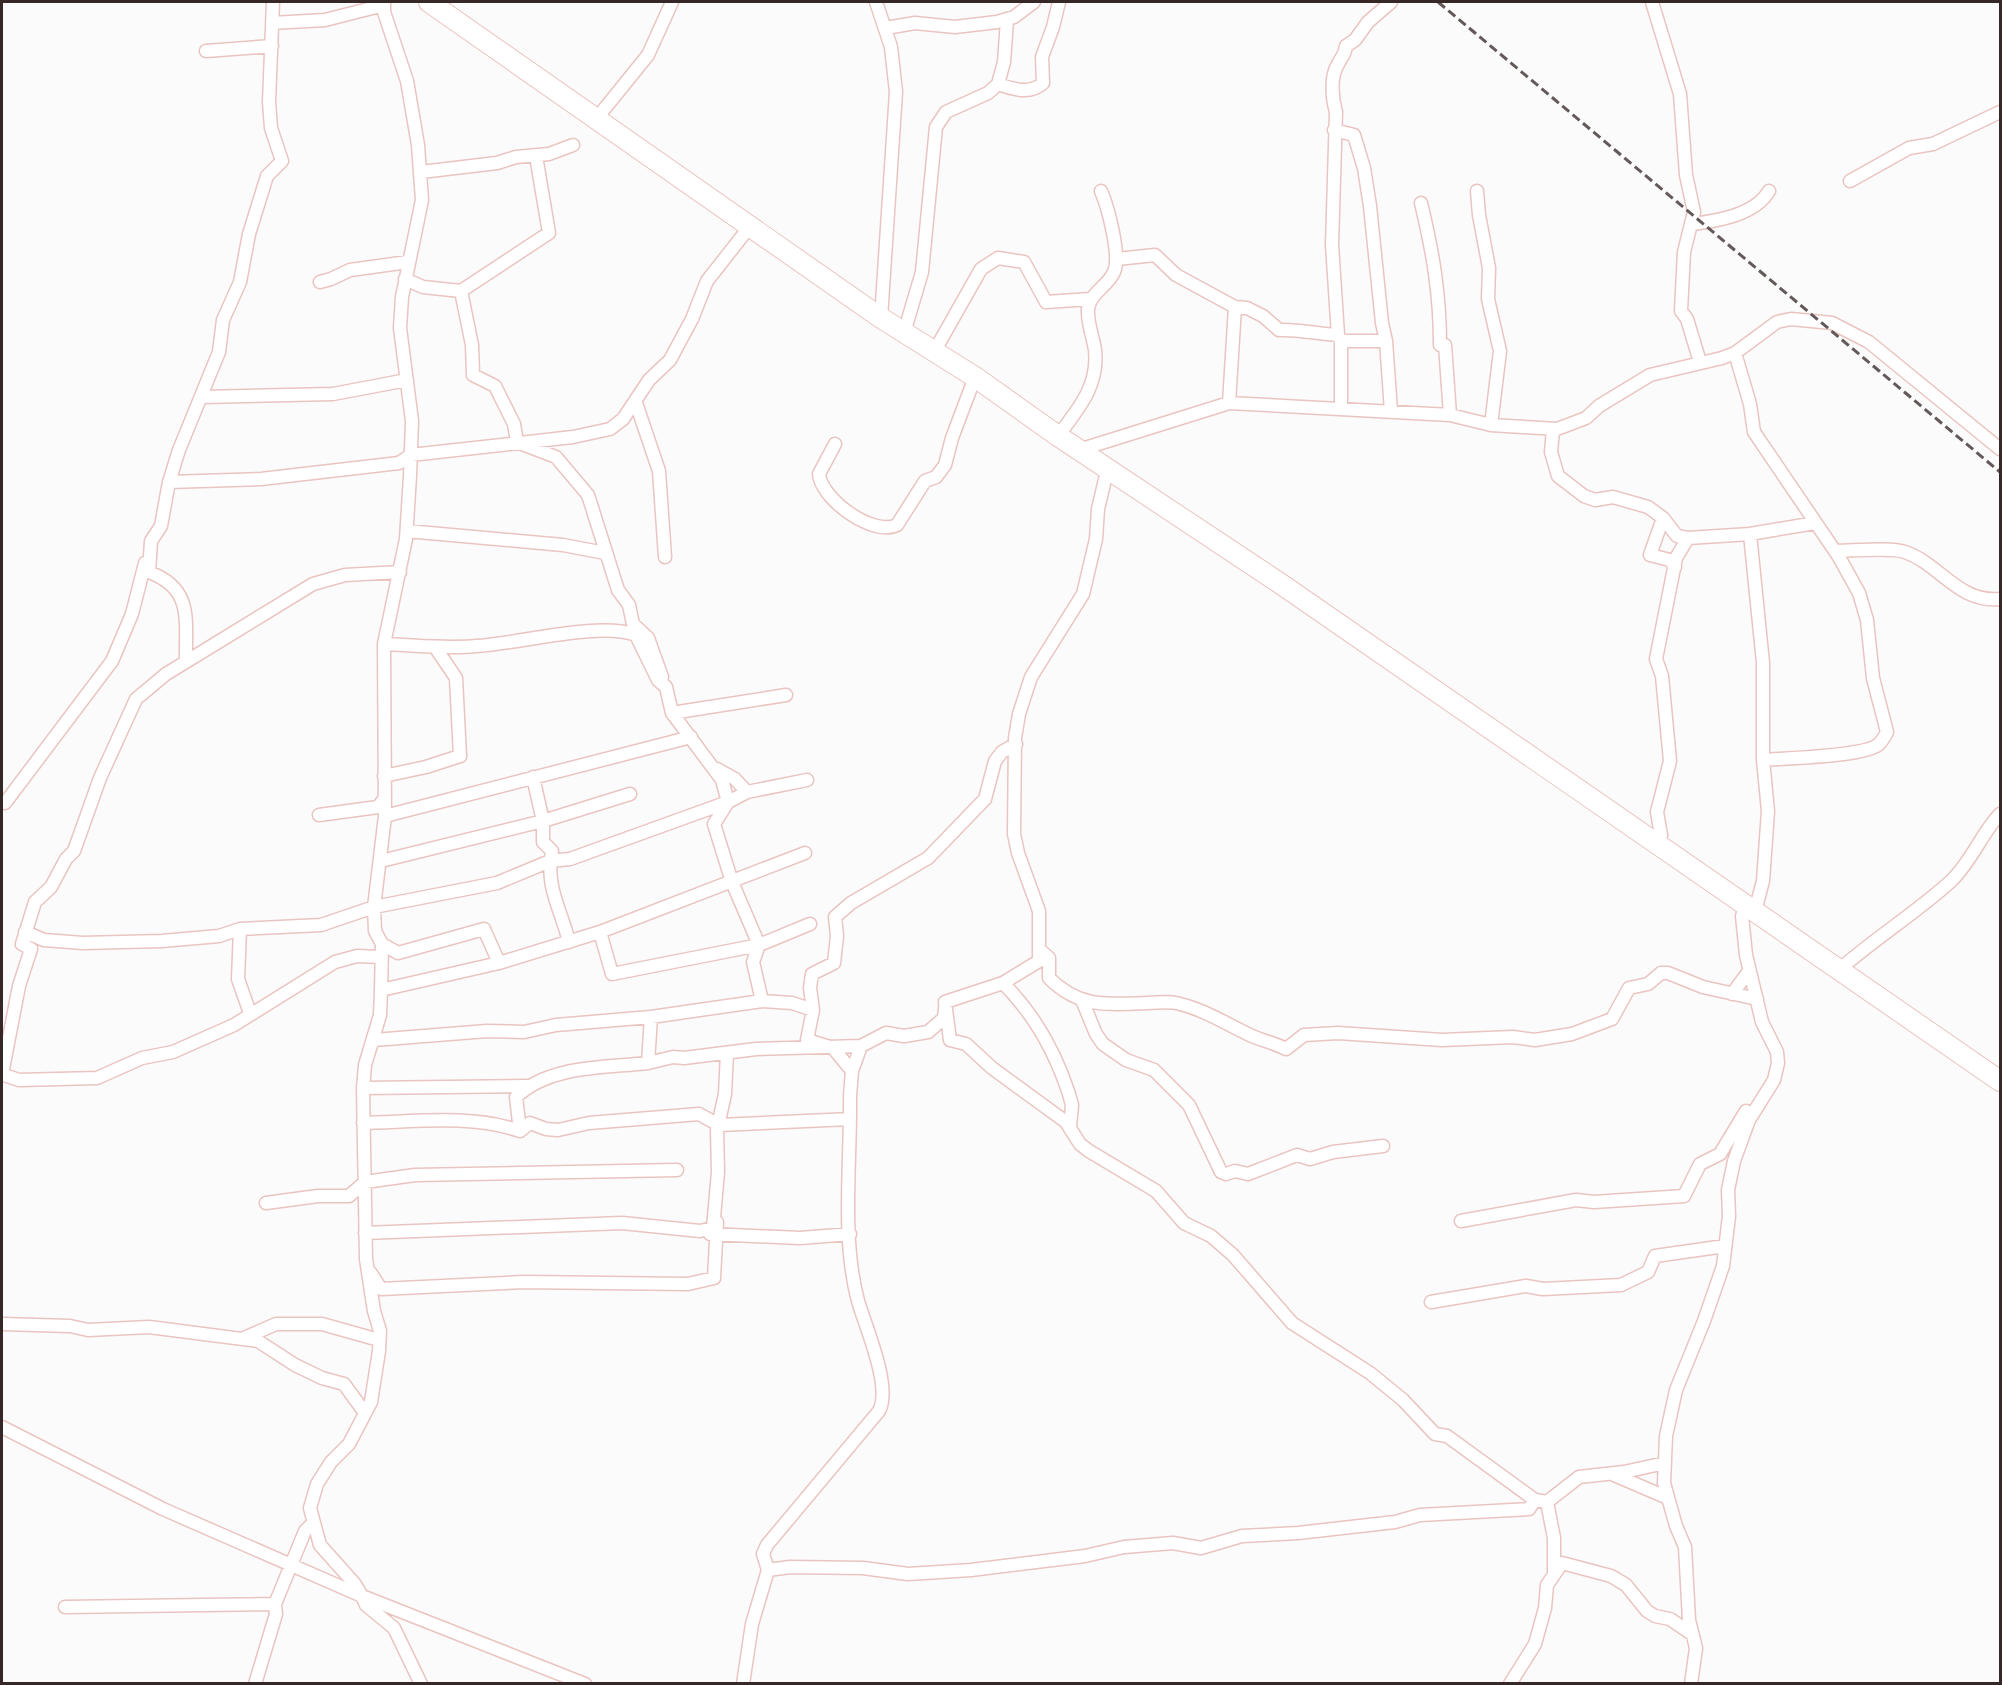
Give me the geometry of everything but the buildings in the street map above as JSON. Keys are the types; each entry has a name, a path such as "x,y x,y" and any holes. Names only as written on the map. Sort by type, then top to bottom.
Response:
{"highway":[{"path":"429,2 881,318 975,377 1058,436 1082,449 1281,584 1658,847 2001,1081"}],"street":[{"path":"5,803 112,661 132,614 151,541 161,526 169,482 179,450 219,352 223,320 240,282 249,234 267,176 282,161 271,128 269,102 273,2"},
{"path":"597,118 648,55 672,2"},
{"path":"876,2 891,46 896,92 881,318"},
{"path":"886,28 915,23 955,27 1007,21 1034,2"},
{"path":"998,84 1014,90 1027,90 1037,88 1043,83 1041,57 1053,27 1059,2"},
{"path":"1341,408 1340,338 1333,281 1336,112 1332,99 1338,63 1345,56 1346,46 1391,2"},
{"path":"1652,2 1680,94 1686,175 1694,212 1684,252 1681,311 1687,319 1700,362"},
{"path":"272,23 325,20 384,3 407,81 421,172 422,200 405,279 400,328 412,421 407,531 384,644 385,816 374,907 375,931 381,951 380,1015 365,1065 363,1088 365,1233 374,1311 380,1330 371,1402 350,1444 331,1462 317,1484 310,1508 320,1545 354,1583 366,1605 394,1628 421,1683"},
{"path":"904,333 922,272 936,127 946,112 988,93 998,84 1004,62 1007,21"},
{"path":"206,51 272,46"},
{"path":"1850,181 1908,148 1932,144 2001,112"},
{"path":"1334,130 1354,135 1364,168 1386,341 1391,411"},
{"path":"421,172 536,156 573,145"},
{"path":"405,279 423,286 461,291 549,232 536,156"},
{"path":"1058,436 1092,385 1096,358 1089,320 1090,299 1114,272 1117,259 1110,212 1101,191"},
{"path":"1477,191 1489,268 1488,299 1500,351 1491,425"},
{"path":"1692,224 1737,214 1765,197 1769,191"},
{"path":"1421,203 1436,263 1440,345 1445,345 1450,415"},
{"path":"169,482 261,479 399,463 411,455 467,451 517,442 599,433 623,419 636,403 649,380 670,360 692,319 707,281 751,225"},
{"path":"1117,259 1155,255 1176,275 1234,307 1255,312 1279,330 1298,329 1308,333 1340,338 1386,341"},
{"path":"934,352 981,269 998,258 1024,262 1046,302 1090,299"},
{"path":"320,282 350,270 408,262"},
{"path":"461,291 472,345 473,375 495,386 514,424 517,442"},
{"path":"1229,403 1234,307"},
{"path":"1082,449 1229,403 1450,415 1491,425 1553,430 1586,418 1599,406 1650,375 1735,353 1777,322 1791,319 1832,323 1869,342 2001,449"},
{"path":"1735,353 1754,432 1835,551 1859,593 1867,620 1873,678 1887,732 1878,745 1867,749 1842,754 1763,760"},
{"path":"835,444 819,474 823,490 863,522 890,529 897,525 926,481 936,477 945,465 952,438 975,377"},
{"path":"202,397 333,394 407,380"},
{"path":"636,403 659,471 665,556"},
{"path":"1553,430 1551,452 1553,466 1558,476 1584,496 1595,500 1603,497 1629,500 1648,507 1663,518 1677,536 1688,538 1750,534 1815,523"},
{"path":"517,442 556,457 588,495 605,553 613,567 618,590 629,605 633,624 648,638 666,687 672,713 722,780 728,802 714,824 732,882 759,945 753,962 762,1001"},
{"path":"945,1002 1003,983 1038,961 1039,911 1018,853 1014,834 1019,714 1031,677 1083,594 1096,539 1098,509 1108,467"},
{"path":"1663,518 1650,555 1670,560 1675,567"},
{"path":"407,531 563,545 605,553"},
{"path":"1691,1683 1696,1648 1692,1634 1685,1547 1664,1483 1666,1436 1676,1390 1713,1298 1723,1266 1729,1216 1728,1190 1734,1161 1749,1120 1774,1080 1778,1063 1777,1052 1762,1022 1749,971 1742,929 1742,916 1750,908 1764,881 1768,810 1763,760 1763,663 1750,534"},
{"path":"1658,847 1661,835 1657,812 1670,761 1662,676 1656,659 1676,558 1688,538"},
{"path":"151,541 149,573 167,579 178,589 185,614 186,662"},
{"path":"1835,551 1905,552 1963,590 1978,597 2001,599"},
{"path":"400,572 345,575 313,584 186,662 136,699 100,778 75,851 66,860 57,880 35,902 22,944 31,949 19,986 4,1062 4,1075 19,1080 97,1078 142,1058 173,1052 234,1025 250,1013 300,986 335,962 357,956 381,951 398,953 484,929 498,963"},
{"path":"384,644 435,647 477,646 633,624"},
{"path":"536,637 597,631 625,631 636,635 658,680 666,687"},
{"path":"384,776 426,767 460,756 456,678 435,647"},
{"path":"672,713 786,695"},
{"path":"385,816 692,737"},
{"path":"852,1071 833,1048 807,1040 813,1010 812,974 834,963 837,936 835,917 851,903 928,858 985,799 995,761 1002,752 1016,744"},
{"path":"706,760 735,779 747,792"},
{"path":"533,777 543,821 543,842 552,851 550,888 563,918 569,942"},
{"path":"25,932 44,940 83,943 219,936 240,929 321,925 374,907 497,883 550,861 570,859 728,802 747,792 807,780"},
{"path":"381,861 543,821 630,794"},
{"path":"319,815 378,807 384,799"},
{"path":"1839,970 1872,940 1951,881 1968,863 2001,814"},
{"path":"381,990 498,963 511,957 600,932 805,853"},
{"path":"600,932 612,974 759,945 810,924"},
{"path":"240,929 238,979 250,1013"},
{"path":"1039,950 1049,958 1049,978 1058,987 1082,1000 1104,1005 1172,1002 1200,1009 1254,1037 1271,1041 1286,1049 1304,1035 1338,1033 1442,1040 1513,1037 1535,1040 1572,1034 1612,1019 1629,988 1648,984 1660,973 1668,973 1703,987 1757,999"},
{"path":"1732,994 1749,971"},
{"path":"1003,983 1024,1004 1041,1029 1063,1078 1072,1105 1070,1127"},
{"path":"1082,1000 1096,1034 1103,1044 1126,1060 1154,1070 1189,1105 1221,1172 1248,1174 1297,1155 1310,1159 1333,1152 1383,1146"},
{"path":"374,1040 487,1031 524,1032 556,1025 651,1017 762,1001 792,1003 813,1010"},
{"path":"363,1088 528,1086 570,1071 648,1063 673,1057 756,1049 861,1046 886,1033 904,1036 928,1032 944,1018 945,1002"},
{"path":"945,1002 950,1040 966,1044 992,1068 1070,1127 1080,1144 1156,1191 1184,1223 1220,1243 1292,1323 1370,1373 1403,1400 1435,1434 1447,1436 1541,1501 1554,1538 1558,1568 1547,1585 1545,1608 1535,1644 1510,1683"},
{"path":"648,1063 651,1017"},
{"path":"743,1683 752,1624 768,1570 763,1554 767,1545 879,1411 884,1399 869,1330 859,1302 852,1271 850,1119 852,1071 861,1046"},
{"path":"368,1267 381,1289 524,1282 688,1284 714,1278 719,1125 725,1094 727,1053"},
{"path":"519,1131 516,1097 528,1086"},
{"path":"1461,1221 1576,1200 1594,1202 1684,1196 1700,1164 1720,1154 1733,1136 1744,1113 1761,1102"},
{"path":"519,1131 530,1123 546,1129 558,1130 590,1123 632,1122 699,1114 719,1125 850,1119"},
{"path":"363,1123 497,1123 519,1131"},
{"path":"266,1203 318,1196 350,1196 365,1182 415,1175 677,1170"},
{"path":"365,1233 622,1223 700,1231 713,1228 717,1179"},
{"path":"683,1233 800,1238 850,1234"},
{"path":"1431,1302 1526,1286 1543,1289 1621,1286 1648,1272 1655,1256 1725,1246"},
{"path":"2,1324 64,1326 88,1330 149,1327 258,1341 295,1365 321,1378 344,1384 365,1413"},
{"path":"243,1339 276,1324 322,1324 379,1340"},
{"path":"2,1427 163,1509 291,1566 585,1683"},
{"path":"768,1570 790,1567 863,1568 908,1574 971,1570 1085,1556 1124,1547 1173,1543 1201,1548 1242,1536 1383,1523 1420,1515 1529,1509 1579,1478 1665,1463"},
{"path":"1611,1474 1668,1498"},
{"path":"255,1683 276,1614 275,1604 305,1532 313,1523"},
{"path":"1558,1568 1611,1576 1626,1585 1647,1611 1670,1619 1692,1634"},
{"path":"65,1607 275,1604"}],"railway":[{"path":"1438,2 2000,472"}]}
